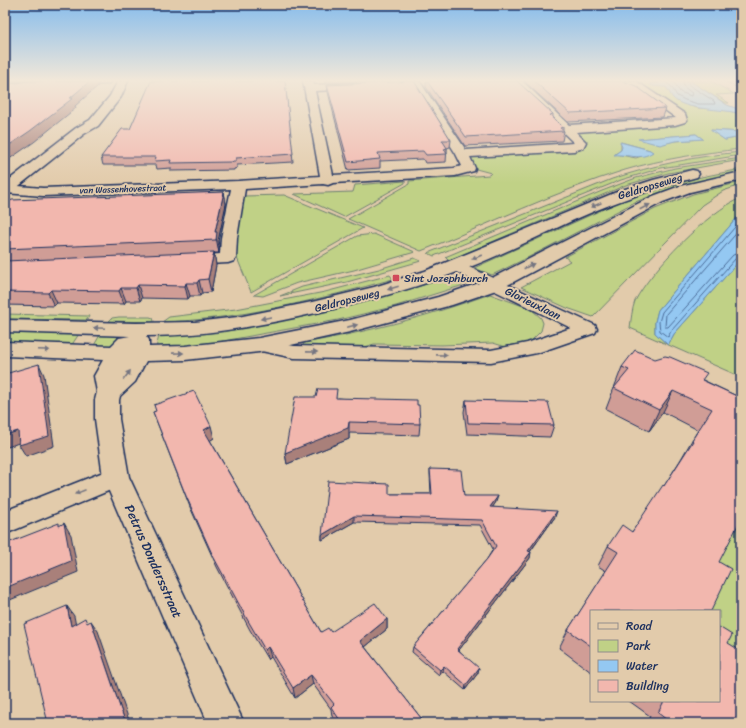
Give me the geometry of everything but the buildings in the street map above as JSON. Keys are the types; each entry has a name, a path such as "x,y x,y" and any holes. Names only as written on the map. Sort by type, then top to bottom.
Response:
{"main road":[{"path":"6,189 80,131 94,123 100,115"},
{"name":"Geldropseweg","path":"5,326 182,329 256,320 359,298 401,286 456,266 622,194 673,178 741,165"},
{"name":"Geldropseweg","path":"5,349 139,354 185,353 259,345 400,314 445,301 494,284 658,200 685,189 741,176"},
{"path":"109,392 127,377 139,354 138,329"},
{"name":"Petrus Dondersstraat","path":"138,329 117,353 105,376 109,392 107,400 107,419 116,477 226,723"}],"street":[{"path":"315,115 328,181"},
{"path":"435,115 462,154 574,147 579,145 580,142 552,115"},
{"path":"566,129 675,122 681,120 679,115"},
{"name":"van Wassenhovestraat","path":"6,189 43,192 239,185 328,181 455,172 469,168 462,154"},
{"path":"173,260 228,258 239,185"},
{"name":"Glorieuxlaan","path":"456,266 588,330"},
{"name":"Geldropseweg","path":"259,345 294,352 491,356 530,349 588,330"},
{"path":"5,523 116,477"}],"green space":[{"path":"684,115 741,115 741,132 711,130 725,140 741,137 741,149 682,157 625,170 599,178 421,251 348,219 409,184 409,181 489,175 491,173 476,169 470,159 475,156 583,147 586,144 578,132 584,130 679,124 688,121 687,117","holes":["696,134 703,139 664,143 640,139","621,142 650,150 652,152 636,158 615,154 621,150"]},
{"path":"741,152 741,155 661,168 621,180 434,256 428,253 612,179 644,169 676,162"},
{"path":"741,158 741,160 668,173 626,185 452,259 448,260 445,257 636,178 675,168"},
{"path":"741,169 741,172 680,186 635,202 492,275 474,268 632,196 672,183"},
{"path":"405,181 405,183 344,217 294,194 353,192 355,185"},
{"path":"741,182 741,185 723,191 702,205 593,317 567,308 521,287 570,261 565,257 655,209 693,194"},
{"path":"284,195 363,228 251,292 235,253 244,196"},
{"path":"741,198 741,213 658,310 655,322 655,333 668,345 630,328 635,301 643,288 667,258 697,228 713,215"},
{"path":"374,234 415,252 354,270 297,283 263,296 254,295 357,236"},
{"path":"414,258 421,261 347,282 280,296 302,287 379,269"},
{"path":"741,259 741,377 668,345 674,334"},
{"path":"390,275 393,279 337,294 279,307 220,317 162,322 169,317 236,309 325,292"},
{"path":"448,278 467,284 396,306 338,320 190,347 156,348 159,336 223,332 310,315 353,305"},
{"path":"490,294 531,309 541,318 543,323 541,331 531,341 524,344 506,347 493,343 442,345 374,344 362,348 304,347 303,345 304,343 398,323"},
{"path":"5,314 89,316 87,320 5,319"},
{"path":"150,317 153,318 154,322 109,321 112,318"},
{"path":"5,332 79,334 71,346 5,344"},
{"path":"100,335 117,336 118,339 113,347 93,347"},
{"path":"741,502 741,674 720,660 720,610 698,610"}],"water":[{"path":"710,130 741,132 741,137 725,140"},
{"path":"696,134 703,139 675,141 660,145 638,139"},
{"path":"620,142 653,152 639,157 614,155 621,150 622,147"},
{"path":"741,213 741,259 674,334 668,345 655,333 655,322 658,310"}],"place":[{"name":"Sint Jozephburch","path":"396,278"}]}
